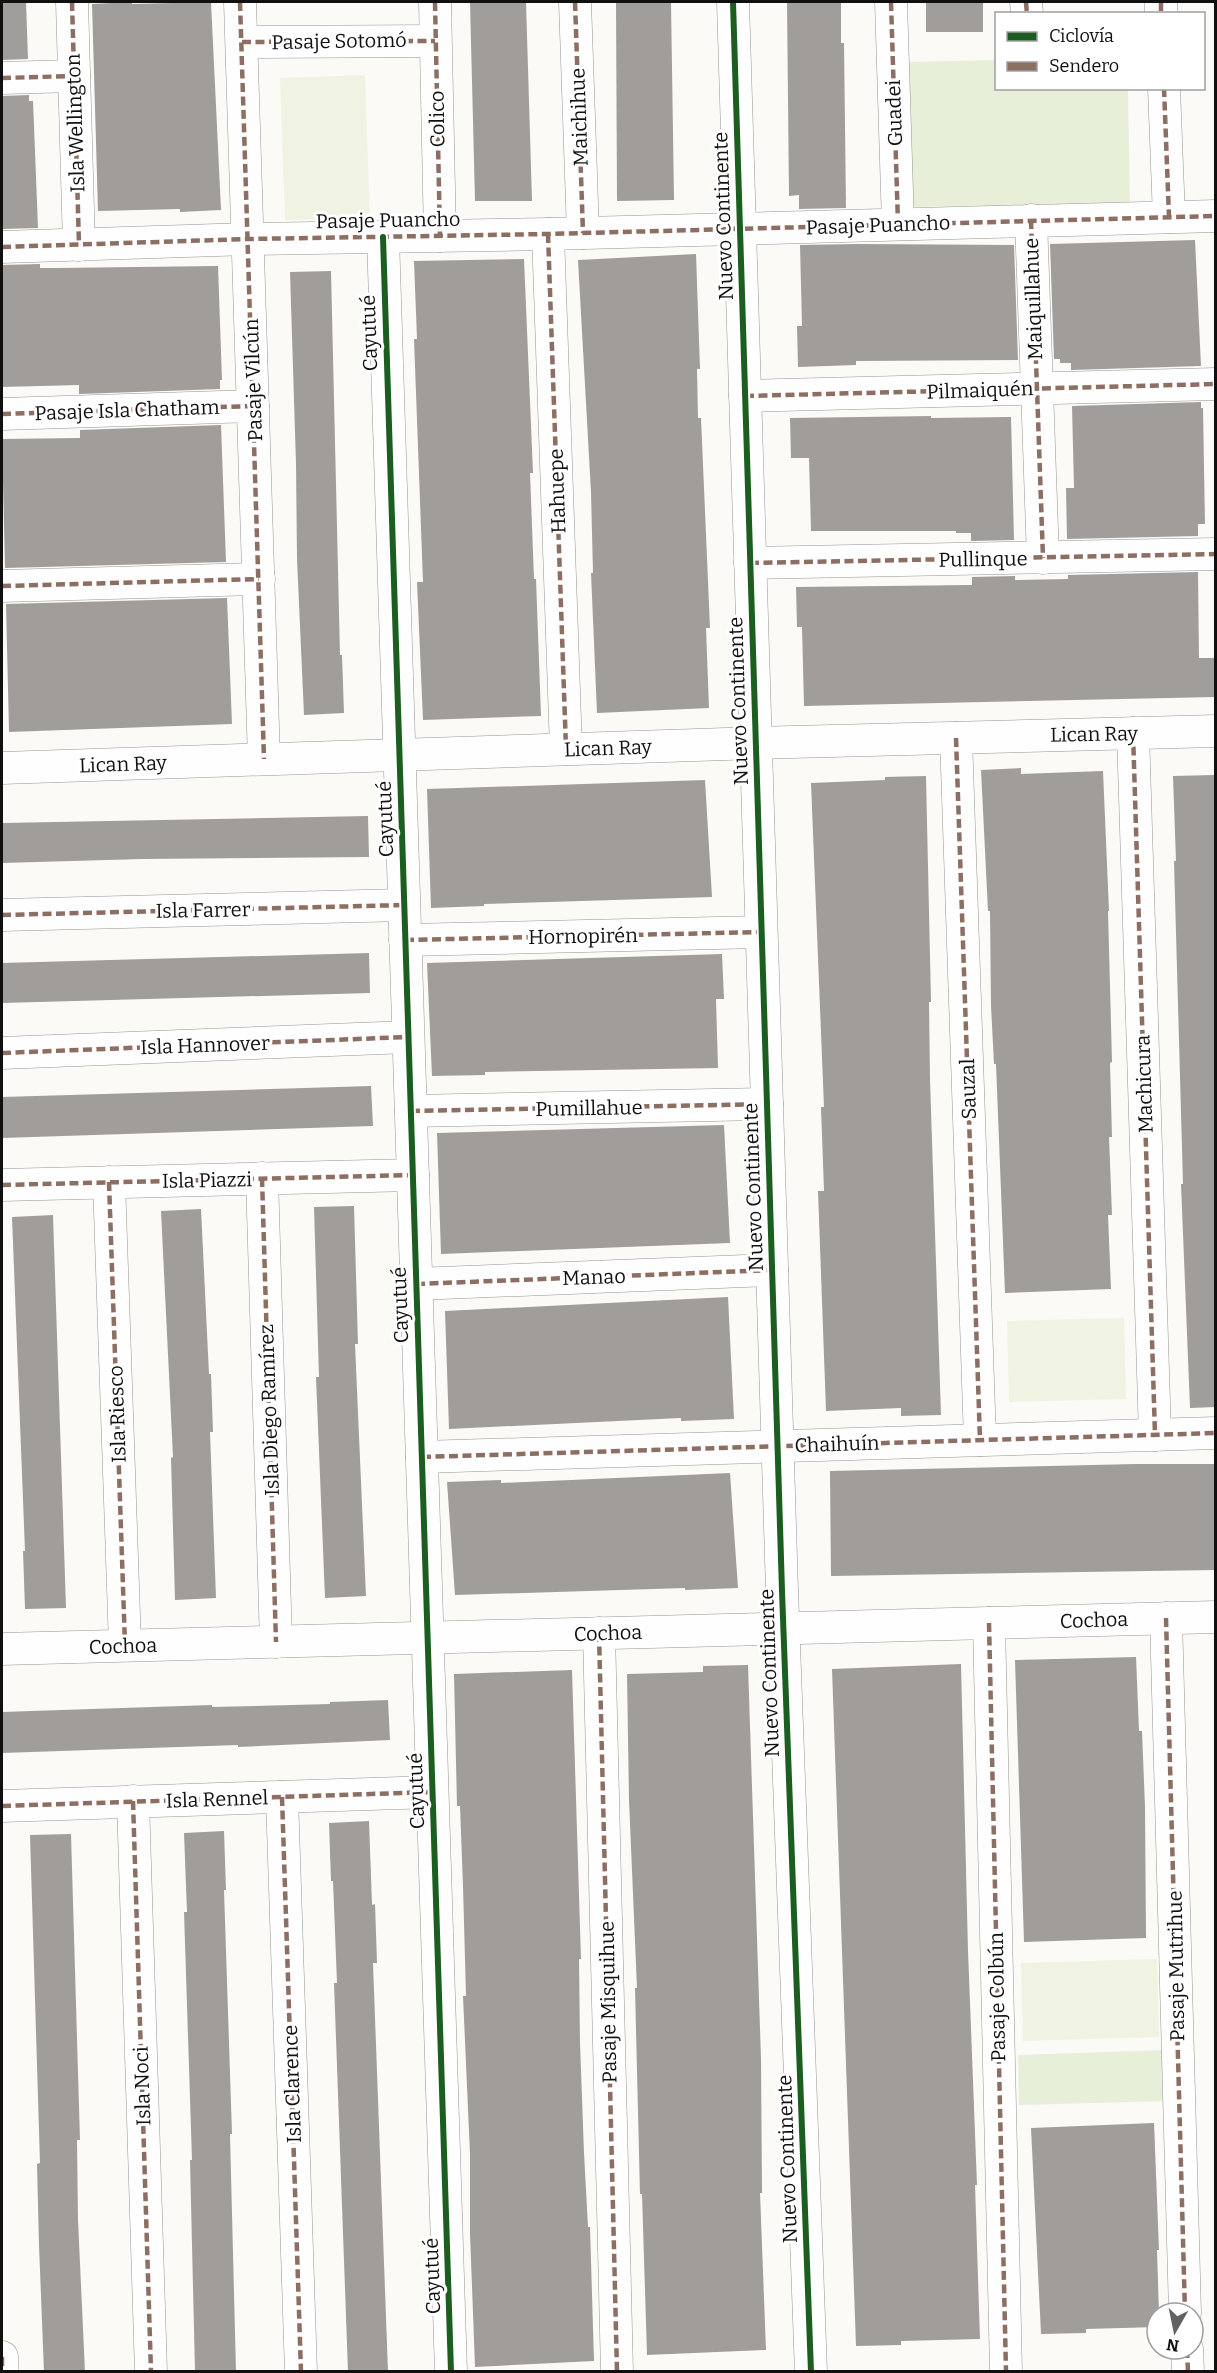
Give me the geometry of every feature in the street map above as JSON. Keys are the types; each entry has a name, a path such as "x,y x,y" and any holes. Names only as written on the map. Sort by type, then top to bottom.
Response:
{"street":[{"name":"Isla Wellington","path":"72,2 79,245"},
{"name":"Pasaje Vilcún","path":"240,2 264,759"},
{"name":"Colico","path":"435,2 440,236"},
{"name":"Maichihue","path":"575,2 583,233"},
{"name":"Nuevo Continente","path":"733,2 783,1628 811,2372"},
{"name":"Guadei","path":"891,2 898,224"},
{"name":"Pasaje Sotomó","path":"242,42 435,40"},
{"path":"2,78 74,76"},
{"path":"1164,90 1169,217"},
{"name":"Pasaje Puancho","path":"2,247 1215,216"},
{"name":"Maiquillahue","path":"1031,220 1043,558"},
{"name":"Hahuepe","path":"548,234 566,749"},
{"name":"Cayutué","path":"383,237 451,2372"},
{"name":"Pilmaiquén","path":"745,396 1215,384"},
{"name":"Pasaje Isla Chatham","path":"2,414 254,406"},
{"name":"Pullinque","path":"750,563 1215,554"},
{"path":"2,586 259,579"},
{"name":"Lican Ray","path":"2,768 756,742 1215,731"},
{"name":"Machicura","path":"1133,733 1155,1435"},
{"name":"Sauzal","path":"956,738 981,1440"},
{"name":"Isla Farrer","path":"2,915 404,905"},
{"name":"Hornopirén","path":"405,939 761,932"},
{"name":"Isla Hannover","path":"2,1053 408,1037"},
{"name":"Pumillahue","path":"411,1111 767,1104"},
{"name":"Isla Piazzi","path":"2,1185 413,1174"},
{"name":"Isla Diego Ramírez","path":"262,1178 276,1641"},
{"name":"Isla Riesco","path":"109,1182 125,1645"},
{"name":"Manao","path":"416,1284 772,1270"},
{"name":"Chaihuín","path":"422,1457 1215,1433"},
{"name":"Cochoa","path":"2,1649 1215,1617"},
{"name":"Pasaje Mutrihue","path":"1166,1618 1185,2301"},
{"name":"Pasaje Colbún","path":"989,1623 1006,2372"},
{"name":"Pasaje Misquihue","path":"599,1633 617,2372"},
{"name":"Isla Rennel","path":"2,1806 432,1792"},
{"name":"Isla Clarence","path":"282,1797 301,2372"},
{"name":"Isla Noci","path":"133,1801 151,2372"},
{"path":"2,2357 2,2372"}],"green space":[{"path":"995,60 995,90 1128,90 1130,203 911,207 908,62"},
{"path":"365,75 370,218 285,220 280,78"},
{"path":"1124,1318 1126,1399 1009,1402 1007,1321"},
{"path":"1157,1959 1159,2037 1023,2041 1021,1963"},
{"path":"1166,2050 1168,2101 1019,2105 1018,2055"}],"building":[{"path":"2,2 26,2 28,59 2,60"},
{"path":"132,2 132,4 211,2 221,210 98,211 92,4"},
{"path":"470,2 526,2 532,201 475,201"},
{"path":"616,2 671,2 674,200 617,201"},
{"path":"787,2 841,2 841,43 844,43 846,208 799,209 799,195 789,196"},
{"path":"926,2 983,2 983,32 926,32"},
{"path":"29,95 29,101 33,101 38,228 2,229 2,96"},
{"path":"1195,240 1201,366 1071,370 1071,363 1060,363 1060,359 1054,359 1050,244"},
{"path":"800,245 1014,245 1018,360 856,361 856,365 798,367 797,326 802,326"},
{"path":"696,254 700,369 697,369 698,418 701,418 710,628 706,628 709,708 597,713 591,573 593,573 591,492 578,260"},
{"path":"524,259 533,473 530,473 541,716 423,720 417,582 423,582 414,339 417,339 414,261"},
{"path":"40,264 40,268 218,266 222,380 220,380 220,389 79,394 79,385 2,387 2,265"},
{"path":"331,271 340,655 342,655 344,713 304,715 297,559 290,272"},
{"path":"1201,402 1201,408 1203,408 1205,524 1198,524 1198,536 1067,539 1066,488 1074,488 1072,406"},
{"path":"931,416 931,418 1011,417 1014,540 971,541 971,533 956,533 956,531 811,531 809,458 791,458 790,418"},
{"path":"221,425 226,562 5,568 2,439 80,438 80,430"},
{"path":"1198,572 1199,658 1215,658 1215,697 804,706 802,627 797,627 796,587 972,585 972,577 1015,576 1015,580 1068,579 1068,575"},
{"path":"227,598 232,724 9,732 6,604"},
{"path":"1021,768 1021,774 1103,771 1112,1062 1110,1063 1112,1137 1109,1137 1112,1215 1108,1215 1111,1289 1005,1293 996,1064 994,1064 991,1006 990,911 988,911 981,770"},
{"path":"1214,775 1215,1407 1190,1408 1181,1184 1183,1184 1173,776"},
{"path":"926,776 931,1002 929,1002 930,1080 941,1415 901,1416 901,1408 826,1411 818,1191 824,1191 821,1107 824,1107 811,783"},
{"path":"705,780 712,897 484,904 484,906 431,908 427,789"},
{"path":"368,816 369,857 2,863 2,823"},
{"path":"369,953 370,993 2,1003 2,963"},
{"path":"722,954 724,999 716,999 718,1068 485,1072 485,1075 432,1076 427,963"},
{"path":"371,1086 373,1126 2,1138 2,1097"},
{"path":"724,1125 730,1243 441,1254 437,1133"},
{"path":"354,1206 358,1344 355,1344 366,1596 325,1598 316,1377 319,1377 314,1207"},
{"path":"201,1209 209,1374 211,1374 213,1432 210,1432 216,1598 175,1600 171,1458 173,1457 161,1211"},
{"path":"53,1215 66,1608 25,1609 23,1551 25,1551 12,1217"},
{"path":"728,1297 734,1419 681,1421 681,1418 449,1429 445,1311"},
{"path":"1215,1464 1215,1570 831,1576 830,1471"},
{"path":"730,1473 738,1588 455,1595 447,1482 501,1480 501,1483"},
{"path":"1136,1657 1145,1807 1146,1938 1024,1942 1015,1660"},
{"path":"961,1664 980,2339 901,2341 901,2345 856,2346 832,1669"},
{"path":"748,1665 761,2059 762,2193 760,2193 766,2350 647,2355 642,2194 640,2194 635,1988 637,1988 629,1800 627,1674 703,1672 703,1666"},
{"path":"572,1670 581,1959 579,1959 580,2043 588,2227 590,2227 594,2361 475,2367 470,2233 470,2154 463,1996 466,1996 463,1886 460,1806 457,1806 454,1674"},
{"path":"388,1700 390,1740 238,1747 238,1745 2,1753 2,1712 212,1705 212,1707 330,1704 330,1702"},
{"path":"369,1821 372,1905 375,1904 377,1963 373,1963 388,2372 348,2372 334,1983 337,1983 329,1823"},
{"path":"224,1831 236,2372 195,2372 184,1833"},
{"path":"71,1834 80,2140 77,2140 78,2220 85,2372 44,2372 30,1835"},
{"path":"1154,2123 1159,2301 1145,2301 1145,2327 1086,2329 1086,2333 1041,2334 1031,2128"}],"marked path":[{"path":"72,2 79,245"},
{"path":"240,2 264,759"},
{"path":"435,2 440,236"},
{"path":"575,2 583,233"},
{"path":"891,2 898,224"},
{"path":"1026,2 1027,12"},
{"path":"1161,2 1161,12"},
{"path":"242,42 435,41"},
{"path":"2,78 74,76"},
{"path":"1164,90 1169,217"},
{"path":"2,247 1216,216"},
{"path":"1031,220 1043,558"},
{"path":"548,234 566,749"},
{"path":"745,396 1216,384"},
{"path":"2,414 253,406"},
{"path":"750,563 1216,554"},
{"path":"2,586 259,579"},
{"path":"1133,733 1155,1435"},
{"path":"956,738 980,1440"},
{"path":"2,915 404,905"},
{"path":"405,940 761,932"},
{"path":"2,1053 408,1037"},
{"path":"411,1111 767,1104"},
{"path":"2,1185 413,1175"},
{"path":"262,1178 276,1642"},
{"path":"109,1182 125,1645"},
{"path":"416,1284 772,1270"},
{"path":"422,1457 1216,1433"},
{"path":"1166,1618 1185,2301"},
{"path":"989,1623 1006,2372"},
{"path":"599,1633 617,2372"},
{"path":"2,1806 432,1792"},
{"path":"282,1797 301,2372"},
{"path":"133,1801 151,2372"},
{"path":"2,2357 2,2372"},
{"path":"1188,2361 1188,2372"}],"cycle path":[{"path":"733,2 782,1591 811,2372"},
{"path":"383,237 451,2372"}]}
